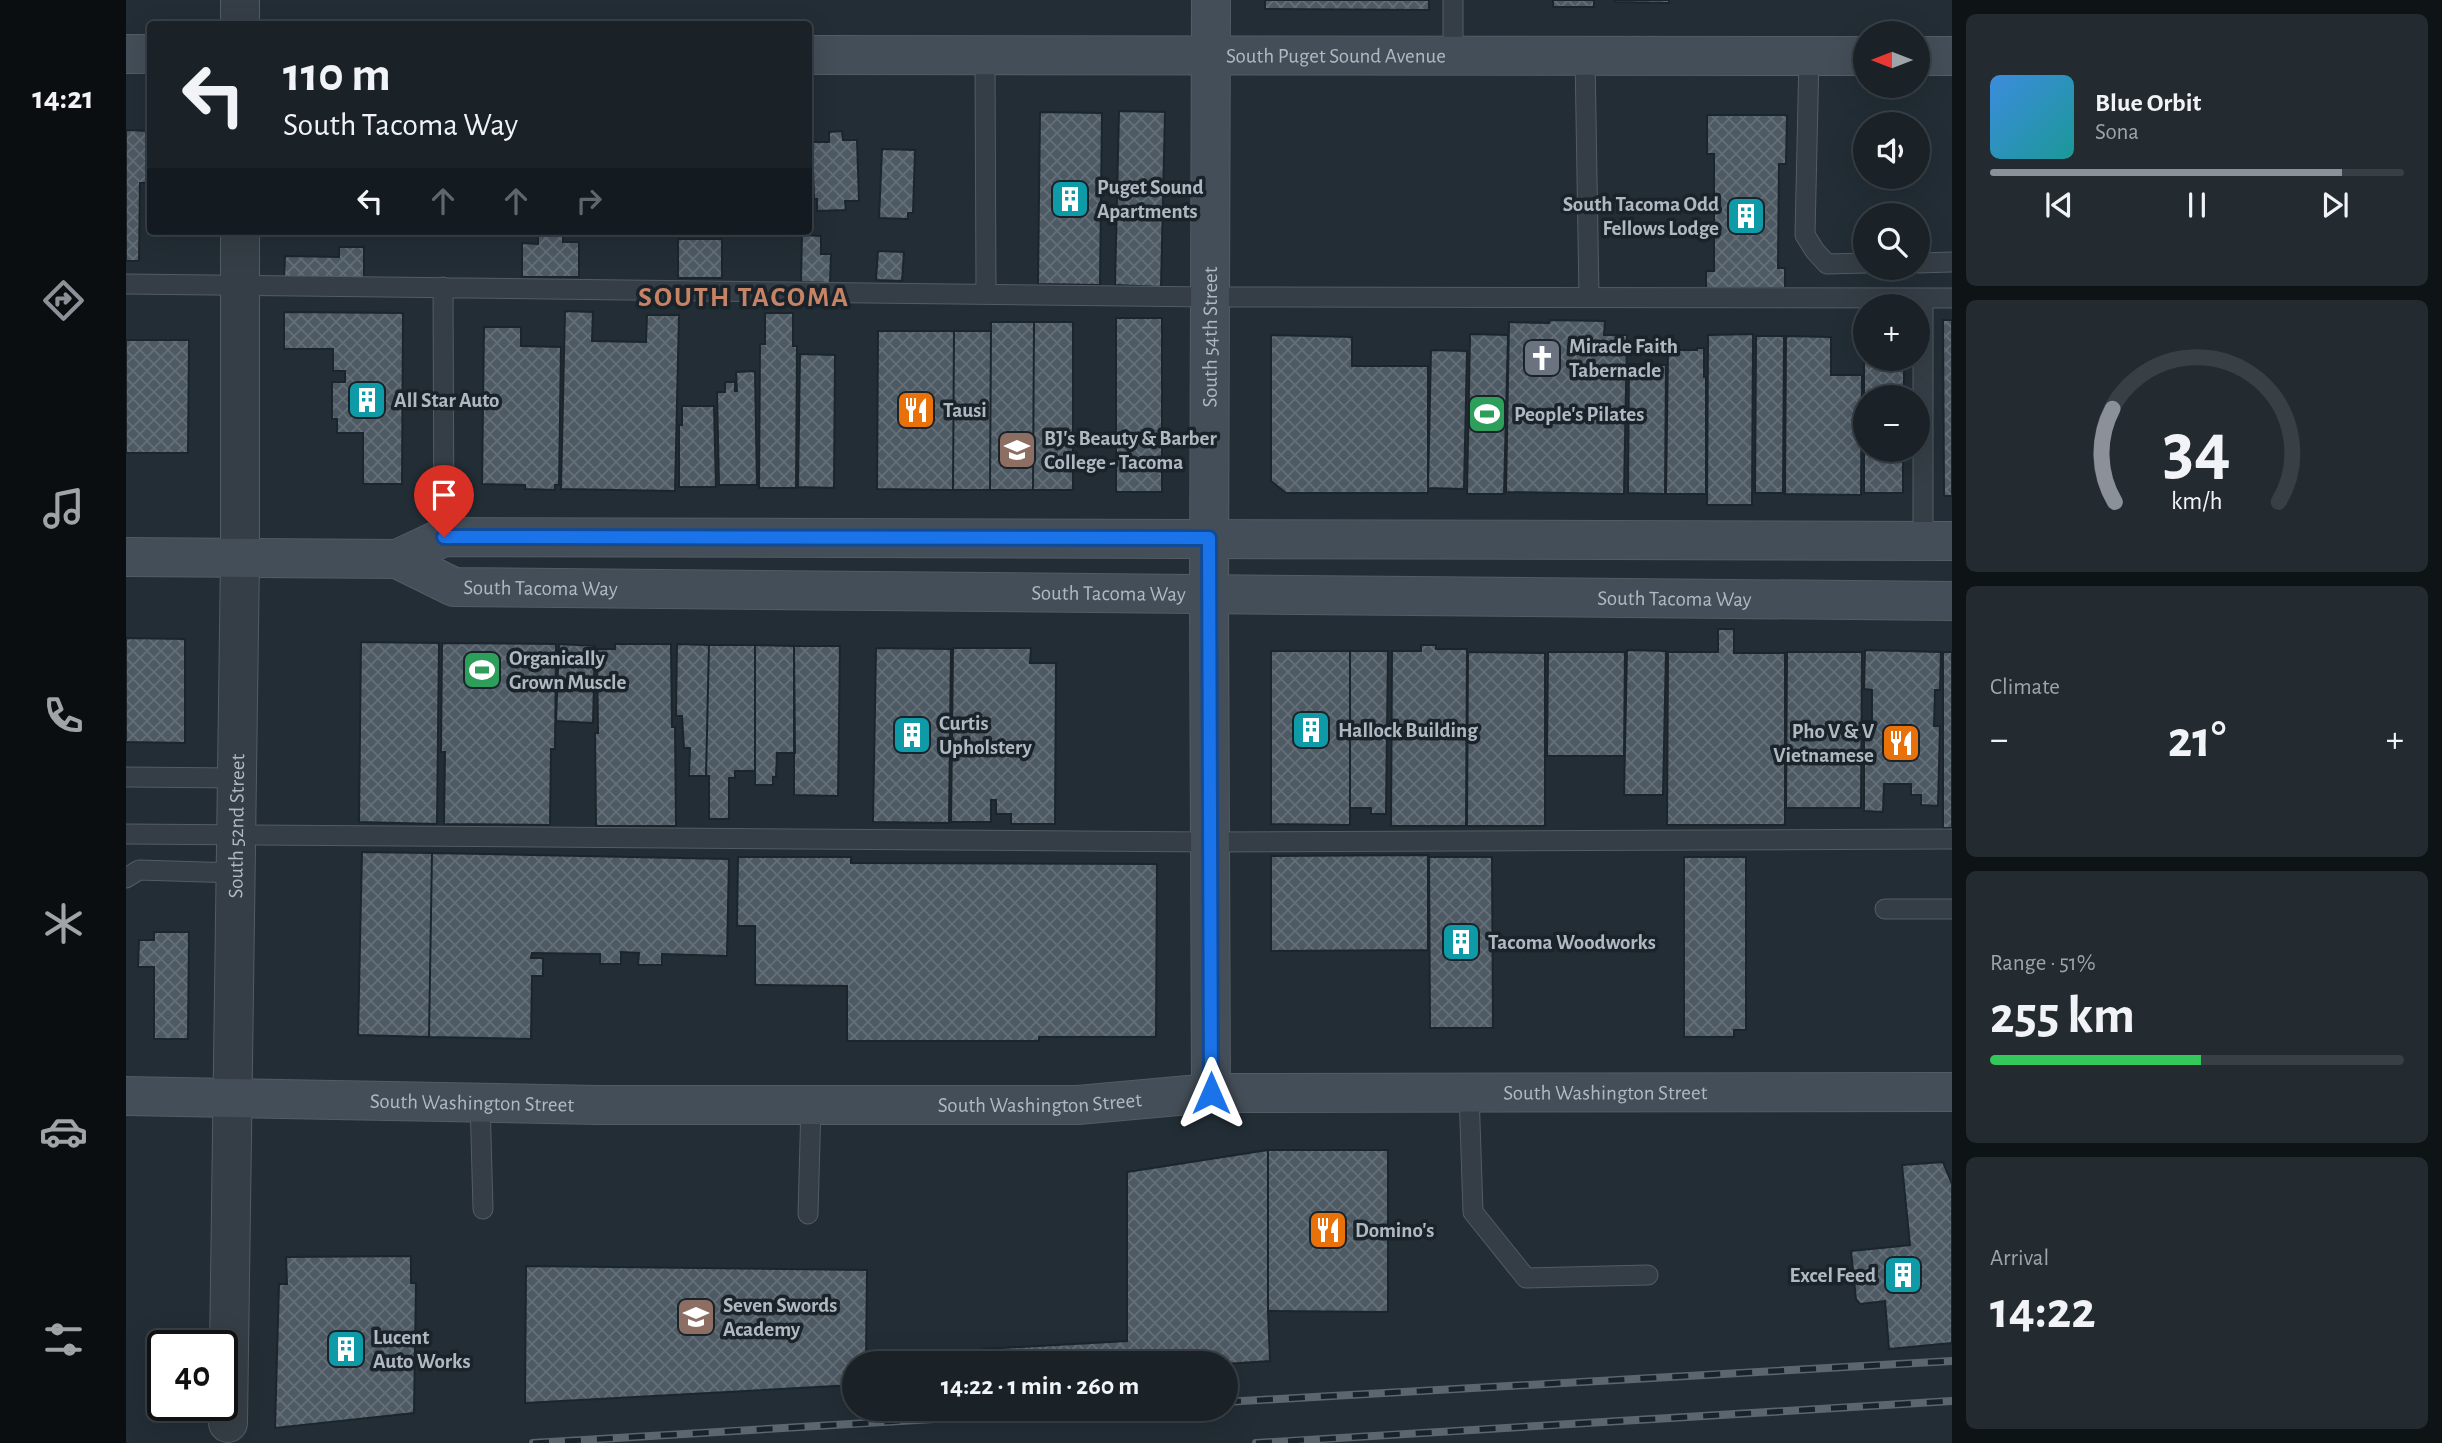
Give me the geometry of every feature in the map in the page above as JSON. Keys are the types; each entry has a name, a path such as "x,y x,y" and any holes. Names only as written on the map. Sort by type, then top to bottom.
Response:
{"street":[{"path":"240,0 240,21"},
{"name":"South 54th Street","path":"1211,0 1211,1093"},
{"path":"126,54 147,54"},
{"name":"South Puget Sound Avenue","path":"812,55 1853,56"},
{"path":"1930,56 1952,56"},
{"name":"South 52nd Street","path":"228,1423 238,778 240,235"},
{"name":"South Tacoma Way","path":"397,559 444,537 1938,541"},
{"name":"South Tacoma Way","path":"126,557 397,559 454,587 1952,601"},
{"name":"South Washington Street","path":"126,1096 598,1105 1078,1105 1211,1093 1952,1092"}],"lane":[{"path":"1453,0 1453,55"},
{"path":"1585,56 1589,297"},
{"path":"1809,56 1805,235 1827,264 1853,263"},
{"path":"985,57 986,294"},
{"path":"1930,263 1952,262"},
{"path":"126,284 1210,297 1853,298"},
{"path":"443,286 444,537"},
{"path":"1930,298 1952,298"},
{"path":"1928,371 1938,541"},
{"path":"126,777 238,778"},
{"path":"126,834 1210,842 1952,839"},
{"path":"126,878 139,870 237,873"},
{"path":"1885,909 1952,909"},
{"path":"1469,1092 1473,1212 1526,1278 1648,1275"},
{"path":"480,1101 483,1209"},
{"path":"808,1214 811,1104"}],"building":[{"path":"1265,0 1429,0 1429,10 1265,9"},
{"path":"1553,0 1594,0 1594,7 1553,7"},
{"path":"1669,0 1669,3 1615,2"},
{"path":"1119,111 1165,112 1161,287 1115,285"},
{"name":"Puget Sound Apartments","path":"1040,112 1102,113 1100,285 1038,284"},
{"name":"South Tacoma Odd Fellows Lodge","path":"1707,115 1787,115 1786,164 1779,164 1778,268 1785,268 1785,288 1706,288 1706,271 1714,271 1714,154 1707,154"},
{"path":"126,130 147,131 147,183 140,183 139,261 126,261"},
{"path":"842,131 843,140 857,140 859,201 845,201 846,210 817,211 817,199 814,199 812,142 829,142 829,132"},
{"path":"882,149 915,150 913,213 908,213 908,219 879,218"},
{"path":"538,235 563,235 563,242 579,242 579,277 522,277 522,243 538,244"},
{"path":"802,235 821,236 821,254 831,254 830,283 801,282"},
{"path":"678,239 722,239 722,278 678,278"},
{"path":"339,247 364,247 364,278 284,278 285,256 339,257"},
{"path":"878,251 904,252 902,281 876,280"},
{"path":"565,311 593,312 592,341 646,342 647,315 679,315 675,491 561,489"},
{"name":"All Star Auto","path":"284,312 403,313 402,484 363,484 363,433 337,433 337,419 332,419 332,382 345,382 345,371 333,371 333,349 284,349"},
{"path":"765,313 793,313 793,346 797,346 796,488 759,488 760,344 765,344"},
{"path":"1116,318 1162,318 1162,492 1116,492"},
{"path":"1550,320 1605,321 1604,335 1627,335 1624,494 1506,492 1509,322 1549,323"},
{"path":"1943,320 1952,320 1952,496 1944,496"},
{"path":"991,322 1034,322 1033,490 990,490"},
{"path":"1034,322 1073,322 1073,490 1033,490"},
{"path":"484,327 521,327 521,346 561,347 559,485 555,485 555,490 525,489 525,485 482,484"},
{"name":"Tausi","path":"878,331 954,331 953,490 877,489"},
{"path":"954,331 991,331 990,490 953,490"},
{"name":"People's Pilates","path":"1470,334 1508,335 1504,494 1467,494"},
{"path":"1753,334 1752,505 1707,505 1708,335"},
{"path":"1271,335 1352,337 1352,366 1428,366 1428,493 1286,493 1271,481"},
{"path":"1756,336 1784,336 1783,493 1755,493"},
{"path":"1786,336 1831,337 1831,375 1862,375 1862,385 1853,385 1853,462 1861,462 1861,495 1785,494"},
{"path":"126,340 189,340 188,453 126,453"},
{"path":"1704,348 1706,377 1706,494 1666,494 1668,350"},
{"path":"1431,350 1467,351 1464,489 1428,488"},
{"path":"800,354 835,355 834,488 798,487"},
{"path":"1629,364 1666,365 1665,494 1628,493"},
{"path":"755,371 757,485 719,485 717,392 725,392 725,382 735,382 737,391 736,372"},
{"path":"1864,371 1904,371 1904,385 1864,385"},
{"path":"682,406 714,406 716,487 679,487 679,425 682,425"},
{"path":"1864,462 1903,462 1903,493 1864,493"},
{"path":"1718,629 1734,629 1734,653 1785,653 1785,825 1667,825 1668,652 1718,652"},
{"path":"126,638 185,639 185,743 126,742"},
{"path":"361,642 439,643 437,824 359,822"},
{"path":"442,643 556,644 555,749 551,749 550,825 444,824 445,752 441,752"},
{"path":"559,644 595,646 593,723 556,721"},
{"path":"615,644 671,644 676,826 596,826 597,649 615,649"},
{"path":"677,644 709,645 706,776 689,776 690,748 684,748 682,716 676,716"},
{"path":"709,645 755,645 755,771 735,771 735,778 729,778 729,819 709,819 709,776 706,776"},
{"path":"755,645 794,646 795,753 777,753 773,785 755,785"},
{"path":"1421,645 1436,645 1436,649 1467,649 1466,826 1391,826 1392,651 1421,651"},
{"path":"794,646 840,646 838,796 794,795"},
{"name":"Curtis Upholstery","path":"876,648 951,649 949,823 873,822"},
{"path":"953,648 1031,648 1030,663 1056,663 1055,824 1011,824 1011,814 996,814 996,800 991,800 991,822 951,822"},
{"path":"1627,650 1666,651 1663,795 1624,795"},
{"name":"Pho V & V Vietnamese","path":"1865,650 1941,652 1940,690 1935,690 1934,726 1940,726 1938,806 1921,805 1921,795 1911,795 1911,784 1884,784 1883,812 1864,811 1864,721 1872,721 1872,690 1864,689"},
{"name":"Hallock Building","path":"1271,651 1350,651 1350,825 1271,824"},
{"path":"1350,651 1388,651 1386,814 1371,814 1371,808 1350,808"},
{"path":"1468,652 1545,653 1545,826 1467,826"},
{"path":"1548,652 1625,652 1624,756 1547,756"},
{"path":"1787,652 1862,652 1861,808 1786,808"},
{"path":"1943,652 1952,652 1952,828 1943,828"},
{"path":"362,852 432,853 429,1037 358,1035"},
{"path":"432,853 729,859 727,956 662,954 662,965 638,965 639,953 621,952 621,964 600,964 600,954 532,953 531,958 543,958 543,976 532,976 531,1039 429,1037"},
{"path":"1428,855 1428,950 1271,951 1271,856"},
{"path":"738,857 851,857 851,863 1157,864 1156,1037 1039,1037 1039,1041 847,1041 847,986 755,985 755,926 737,926"},
{"name":"Tacoma Woodworks","path":"1429,857 1492,857 1493,1028 1430,1028"},
{"path":"1684,857 1746,857 1746,1030 1734,1030 1734,1037 1684,1037"},
{"path":"154,932 189,932 188,1039 154,1039 154,967 138,967 139,940 154,940"},
{"name":"Domino's","path":"1268,1150 1388,1150 1388,1312 1268,1311"},
{"path":"1268,1150 1270,1361 1238,1363 1238,1351 983,1351 1127,1341 1127,1172"},
{"name":"Excel Feed","path":"1943,1162 1952,1184 1952,1343 1889,1349 1885,1301 1860,1304 1856,1299 1851,1251 1910,1245 1902,1165"},
{"name":"Lucent Auto Works","path":"411,1256 411,1283 416,1283 414,1413 275,1428 279,1284 287,1284 286,1257"},
{"name":"Seven Swords Academy","path":"526,1266 867,1270 866,1351 842,1351 842,1386 525,1403"}],"railway":[{"path":"1238,1401 1952,1361"},
{"path":"1256,1443 1952,1401"},
{"path":"533,1443 901,1421"}],"place":[{"name":"Puget Sound Apartments","path":"1070,199"},
{"name":"South Tacoma Odd Fellows Lodge","path":"1746,216"},
{"name":"Miracle Faith Tabernacle","path":"1542,358"},
{"name":"All Star Auto","path":"367,400"},
{"name":"Tausi","path":"916,410"},
{"name":"People's Pilates","path":"1487,414"},
{"name":"BJ's Beauty & Barber College - Tacoma","path":"1017,450"},
{"name":"Organically Grown Muscle","path":"482,670"},
{"name":"Hallock Building","path":"1311,730"},
{"name":"Curtis Upholstery","path":"912,735"},
{"name":"Pho V & V Vietnamese","path":"1901,743"},
{"name":"Tacoma Woodworks","path":"1461,942"},
{"name":"Domino's","path":"1328,1230"},
{"name":"Excel Feed","path":"1903,1275"},
{"name":"Seven Swords Academy","path":"696,1317"},
{"name":"Lucent Auto Works","path":"346,1349"}],"district":[{"name":"SOUTH TACOMA","path":"744,298"}],"route":[{"path":"444,537 1209,538 1211,1093"}]}
